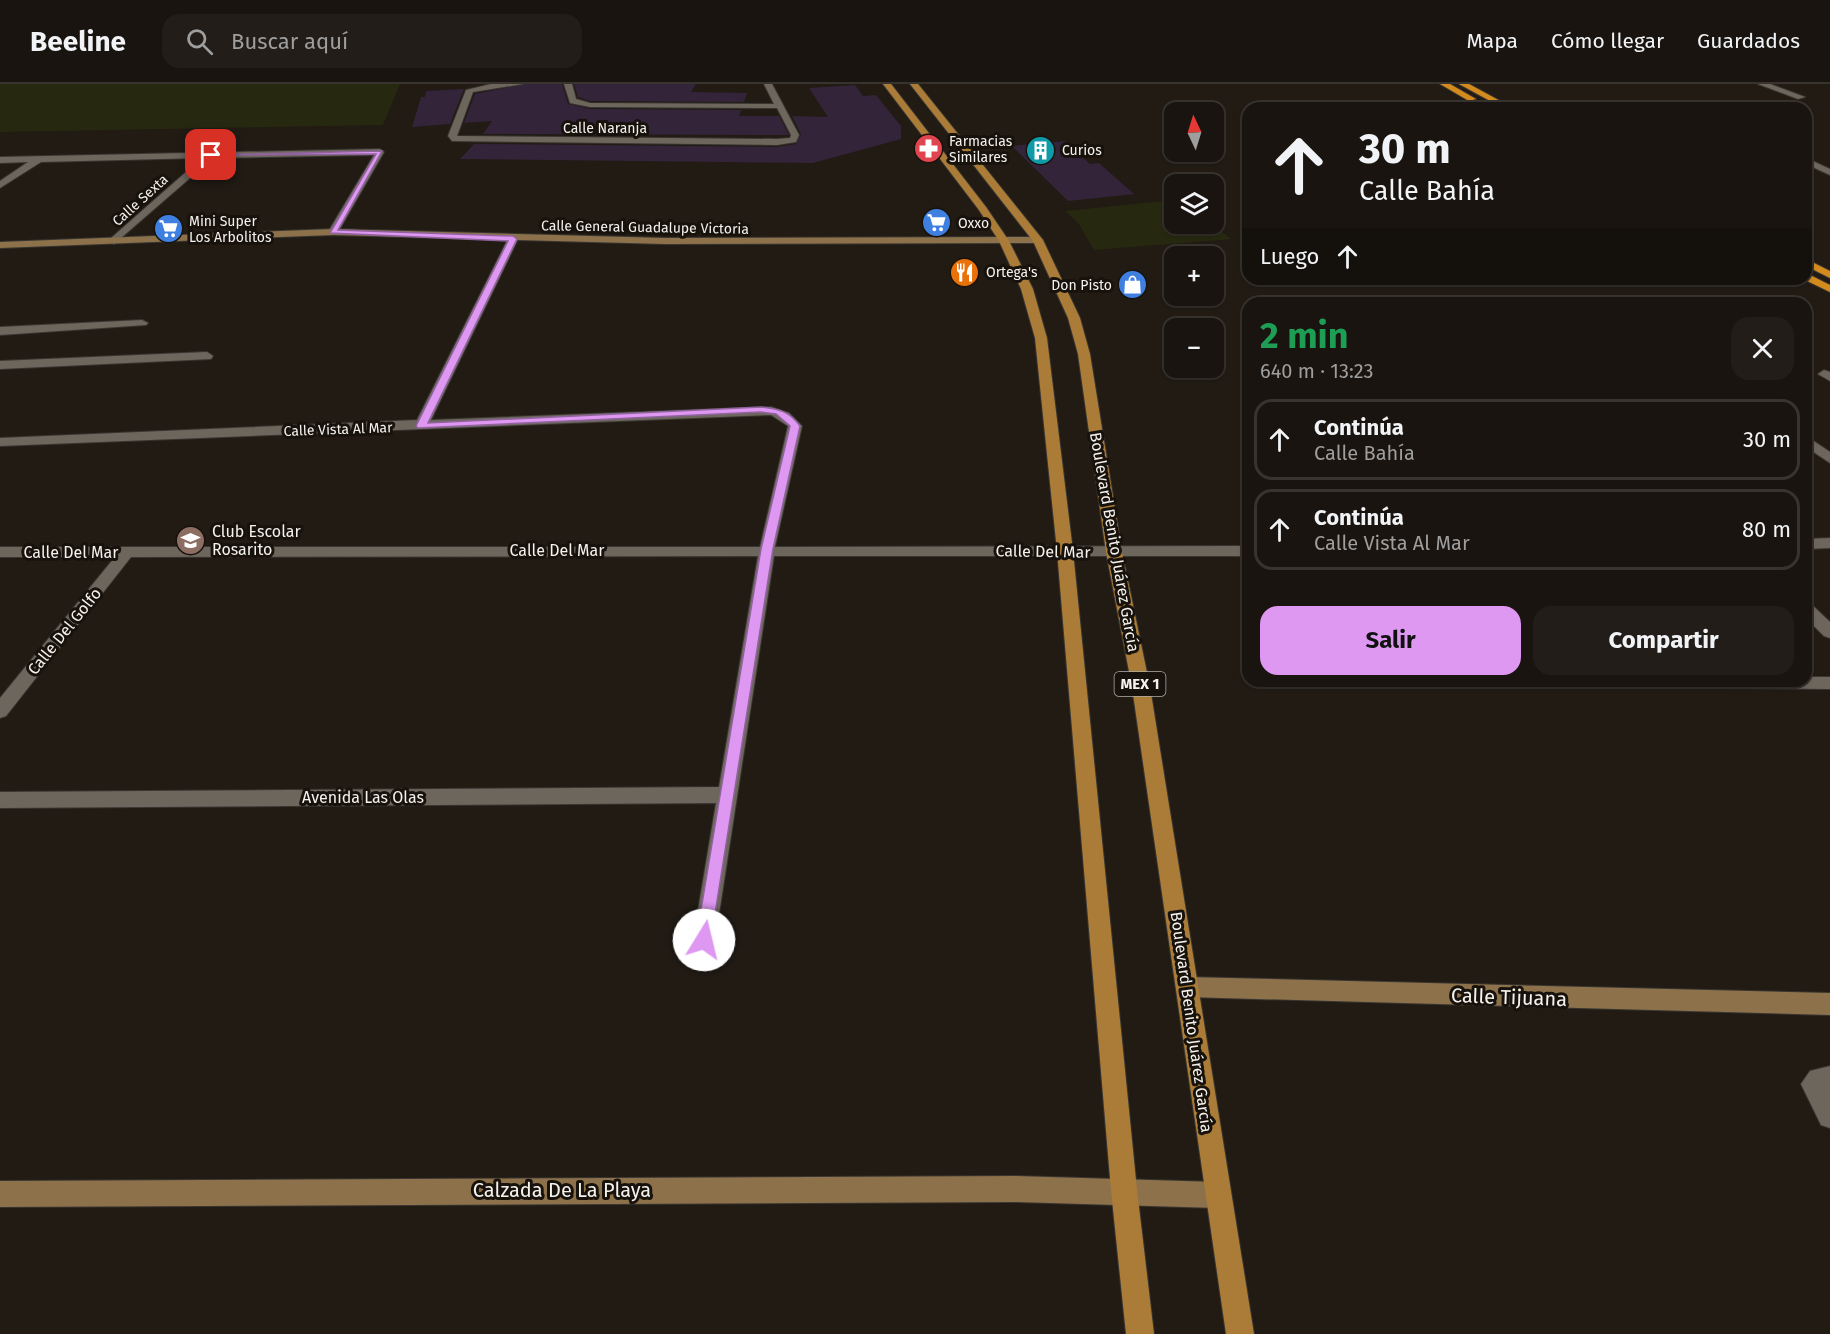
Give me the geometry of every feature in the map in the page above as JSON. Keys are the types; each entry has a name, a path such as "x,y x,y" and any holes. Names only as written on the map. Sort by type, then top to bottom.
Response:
{"highway":[{"path":"1444,84 1478,102"},
{"path":"1463,84 1498,102"},
{"path":"1812,265 1830,275"},
{"path":"1812,279 1830,289"}],"main road":[{"path":"886,84 983,209 1004,241 1027,289 1041,338 1065,551 1124,1190 1140,1334"},
{"name":"Boulevard Benito Juárez García","path":"914,84 1038,240 1074,318 1084,354 1114,552 1141,687 1240,1334"}],"street":[{"name":"Calle Naranja","path":"519,84 470,90 452,136 454,139 766,142 793,140 795,135 768,84"},
{"path":"568,84 573,101 590,105 779,105"},
{"path":"1762,84 1800,97"},
{"path":"0,160 380,152 333,232"},
{"name":"Calle Sexta","path":"114,241 211,155"},
{"path":"0,185 39,159"},
{"path":"1812,164 1830,172"},
{"name":"Calle General Guadalupe Victoria","path":"0,245 333,232 513,239 1038,240"},
{"path":"421,426 513,239"},
{"path":"0,331 142,323"},
{"path":"0,365 207,356"},
{"name":"Calle Vista Al Mar","path":"0,442 761,410 779,412 790,418 795,426 767,549"},
{"path":"1812,445 1830,459"},
{"path":"1812,544 1830,543"},
{"path":"704,940 767,549"},
{"name":"Calle Del Mar","path":"0,552 767,549 1242,551"},
{"name":"Calle Del Golfo","path":"0,711 127,552"},
{"path":"1812,615 1830,632"},
{"path":"1812,683 1830,683"},
{"name":"Avenida Las Olas","path":"0,800 726,795"},
{"name":"Calle Tijuana","path":"1187,987 1830,1004"},
{"path":"1830,1078 1819,1079 1813,1084 1830,1116"},
{"name":"Calzada De La Playa","path":"0,1194 775,1189 1124,1190 1217,1195"}],"green space":[{"path":"0,84 400,84 383,125 0,132"},
{"path":"1164,201 1164,234 1224,233 1231,239 1094,250 1079,224 1065,211"}],"building":[{"path":"525,84 562,84 568,104 590,109 741,110 739,116 779,116 789,135 483,134 492,121 464,123 475,94"},
{"path":"574,84 696,84 691,92 747,93 744,102 590,101 578,97"},
{"path":"855,85 863,96 876,95 901,126 901,139 813,163 460,159 474,144 777,147 796,144 801,134 792,116 828,117 809,88"},
{"path":"464,89 450,124 412,127 421,97 425,97 426,91"},
{"path":"1065,141 1090,164 1099,163 1134,194 1068,201 1012,146"}],"place":[{"name":"Farmacias Similares","path":"928,149"},
{"name":"Curios","path":"1041,150"},
{"name":"Oxxo","path":"937,223"},
{"name":"Mini Super Los Arbolitos","path":"168,229"},
{"name":"Ortega's","path":"965,272"},
{"name":"Don Pisto","path":"1133,285"},
{"name":"Club Escolar Rosarito","path":"191,540"}],"route":[{"path":"211,155 380,152 333,232 513,239 421,426 761,410 779,412 790,418 795,426 767,549 704,940"}]}
